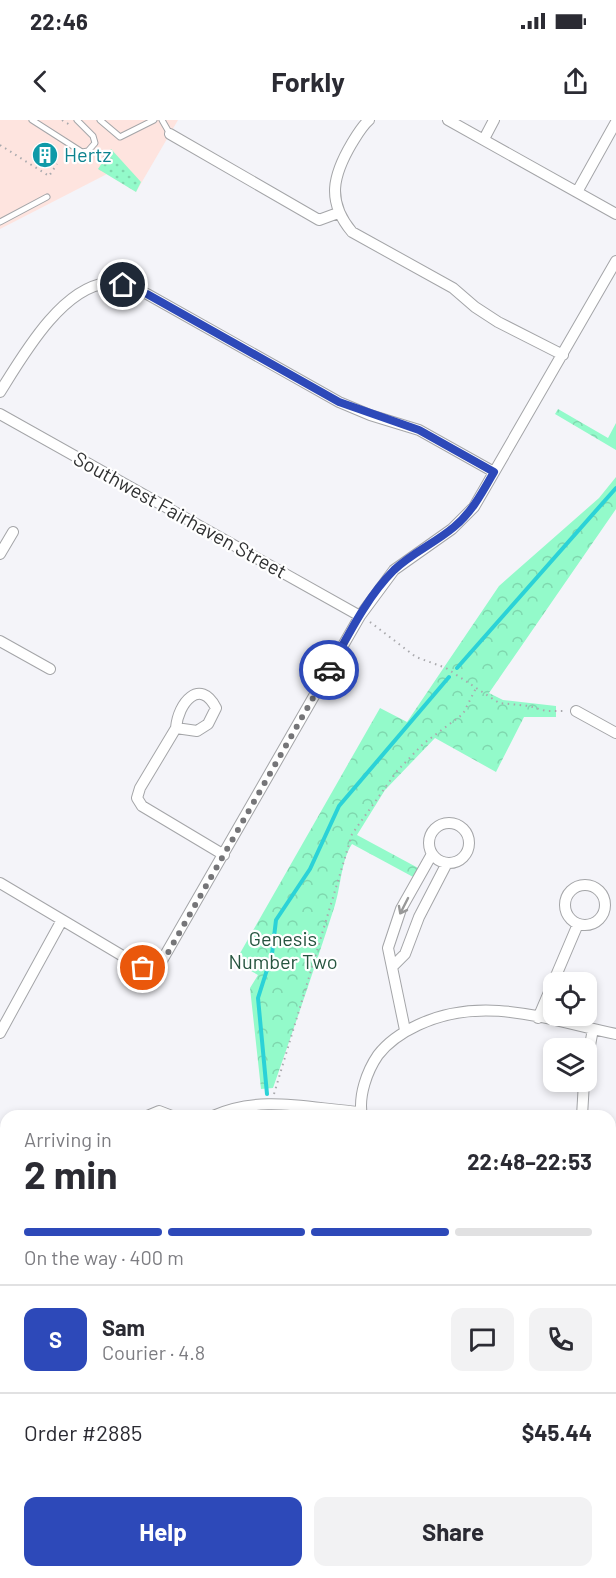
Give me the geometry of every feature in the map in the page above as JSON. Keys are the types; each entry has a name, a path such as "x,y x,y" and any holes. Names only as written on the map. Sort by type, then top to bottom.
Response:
{"street":[{"path":"369,120 340,167 334,191 338,213 352,232 453,288 475,307 498,322 563,355"},
{"path":"448,120 616,214"},
{"path":"484,139 494,120"},
{"path":"577,192 616,122"},
{"path":"170,134 319,220 338,213"},
{"path":"0,882 143,968 155,967 165,958 360,616 394,570 463,518 474,507 616,261"},
{"path":"0,392 41,329 62,308 86,291 107,283 123,285 147,294 339,402 419,430 494,472"},
{"name":"Southwest Fairhaven Street","path":"0,414 360,616"},
{"path":"0,554 13,532"},
{"path":"0,641 50,669"},
{"path":"576,711 616,733"},
{"path":"176,728 140,788 137,798 142,806 224,855"},
{"path":"445,823 459,825 468,835 468,849 460,860 447,863 432,854 428,841 434,829 445,823"},
{"path":"405,1030 394,965 388,948 401,909 432,854"},
{"path":"394,965 405,954 419,917 447,863"},
{"path":"0,1033 62,920"},
{"path":"538,1018 578,924"},
{"path":"362,1110 367,1071 383,1048 405,1030 439,1015 473,1009 511,1012 616,1034"},
{"path":"591,1038 593,1029"},
{"path":"582,1110 583,1092"},
{"path":"230,1110 247,1104 273,1103 329,1110"}],"lane":[{"path":"32,120 82,152 88,152 95,143 93,136 77,120"},
{"path":"99,120 120,137 154,120"},
{"path":"162,120 170,134"},
{"path":"0,222 47,197"}],"path":[{"path":"0,145 49,176 57,164"},
{"path":"98,153 104,157 99,166"},
{"path":"360,616 416,657 446,668 504,705 521,705 554,712"},
{"path":"273,1103 352,834 397,771 423,744 463,714 476,688"}],"shaded area":[{"path":"0,120 178,120 136,192 107,174 0,229"}],"green space":[{"path":"111,149 141,182 136,192 98,169"},
{"path":"558,409 608,438 616,423 616,450 555,414"},
{"name":"Genesis Number Two","path":"616,477 616,509 489,693 503,700 556,706 556,717 524,717 496,772 435,738 385,790 357,835 420,869 415,878 352,844 343,866 335,905 273,1088 261,1089 250,988 258,975 235,962 380,708 407,722 499,586 599,498"}],"waterway":[{"path":"457,668 616,488"},
{"path":"267,1094 258,998 272,954 276,920 310,869 339,806 449,677"}],"way so far":[{"path":"143,968 155,967 165,958 329,670"}],"place":[{"name":"Hertz","path":"45,155"}],"route":[{"path":"123,285 147,294 339,402 370,415 419,430 494,472 474,507 452,528 394,570 373,595 329,670"}]}
